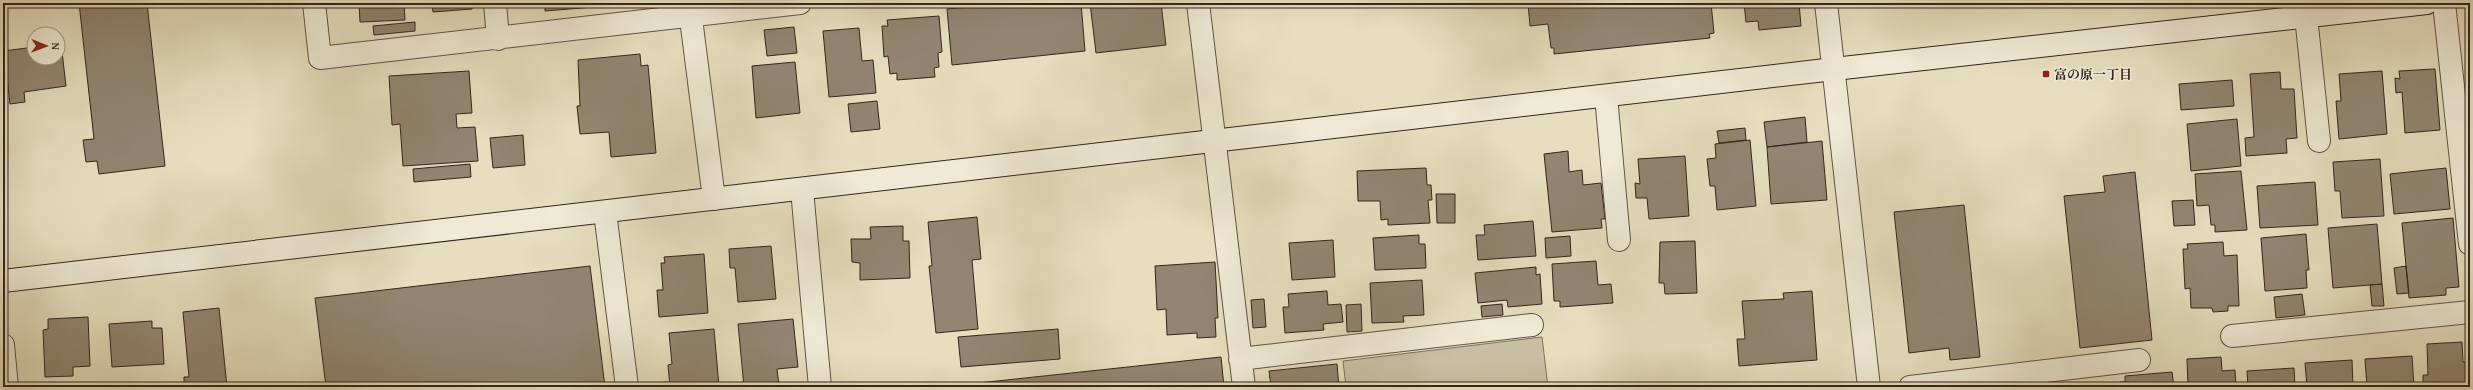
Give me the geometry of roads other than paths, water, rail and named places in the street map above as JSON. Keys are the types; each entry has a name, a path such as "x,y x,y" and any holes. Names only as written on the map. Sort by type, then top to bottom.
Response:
{"street":[{"path":"314,3 320,58 498,39 690,9 800,3"},
{"path":"495,3 498,39"},
{"path":"1198,3 1244,387"},
{"path":"1826,3 1869,387"},
{"path":"3,281 802,190 1834,69 2426,3"},
{"path":"2444,3 2470,244"},
{"path":"690,9 714,199"},
{"path":"2306,16 2319,141"},
{"path":"1606,96 1619,240"},
{"path":"802,190 820,387"},
{"path":"605,212 627,387"},
{"path":"2232,336 2470,312"},
{"path":"1240,359 1532,325"},
{"path":"3,345 8,387"},
{"path":"1910,387 2139,360"}],"place":[{"name":"富の原一丁目","path":"2046,74"}]}
